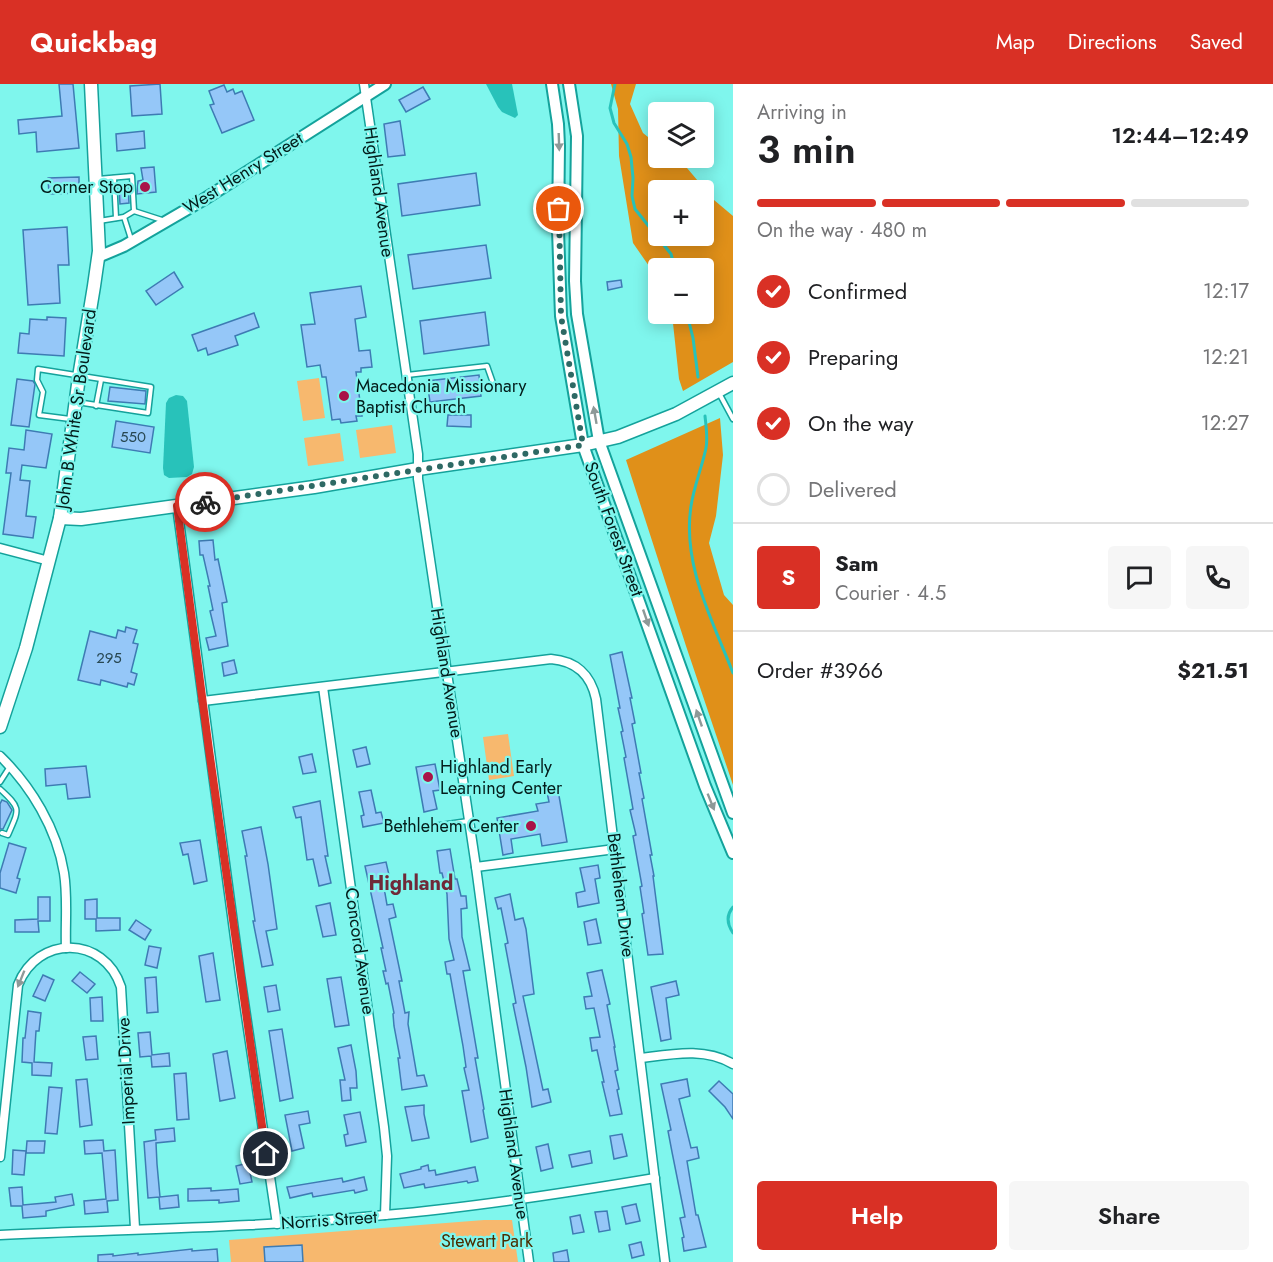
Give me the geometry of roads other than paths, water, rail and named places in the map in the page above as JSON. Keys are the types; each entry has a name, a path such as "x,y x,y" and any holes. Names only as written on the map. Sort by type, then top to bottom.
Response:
{"main road":[{"name":"John B White Sr Boulevard","path":"0,727 26,648 60,518 98,257 91,84"},
{"path":"60,518 81,519 314,487 583,445 651,424 688,408 733,383"}],"street":[{"name":"Highland Avenue","path":"364,84 476,867 529,1262"},
{"name":"West Henry Street","path":"98,257 132,242 203,200 385,84"},
{"name":"South Forest Street","path":"552,84 559,146 558,230 561,316 583,445 705,786 733,853"},
{"name":"South Forest Street","path":"569,84 576,136 575,281 577,314 599,441 733,813"},
{"path":"177,506 240,975 277,1224"},
{"path":"0,549 49,561"},
{"name":"Bethlehem Drive","path":"203,701 551,659 573,664 589,678 596,699 665,1262"},
{"name":"Concord Avenue","path":"323,687 384,1127 387,1156 385,1215"},
{"path":"0,756 38,804 61,856 66,891 66,948"},
{"path":"476,867 615,849"},
{"name":"Imperial Drive","path":"0,1157 18,985 22,975 36,958 46,952 78,948 97,955 112,968 121,987 135,1228"},
{"path":"641,1058 687,1053 715,1056 733,1064"},
{"name":"Norris Street","path":"0,1235 277,1224 385,1215 521,1200 655,1178"}],"lane":[{"path":"96,179 132,176 134,211"},
{"path":"114,178 116,218"},
{"path":"98,221 124,217 134,211 167,221"},
{"path":"124,217 132,242"},
{"path":"406,375 487,366 493,383"},
{"path":"74,419 39,415 43,392 37,380 38,369 151,387 148,413 76,402"},
{"path":"96,406 101,380"},
{"path":"718,392 733,419"},
{"path":"0,782 10,766"},
{"path":"0,789 16,803 17,812 8,835 2,833"},
{"path":"427,827 469,820"}],"water":[{"path":"486,84 512,84 518,115 515,118 502,112"},
{"path":"176,395 183,396 187,401 194,467 192,474 187,477 169,478 164,475 163,468 166,403 169,398"}],"waterway":[{"path":"615,84 610,108 614,123 627,144 631,157 632,196 635,209 672,258"},
{"path":"690,324 698,377"},
{"path":"705,416 707,444 691,506 689,528 691,549 695,571 708,612 733,673"},
{"path":"733,907 728,920 733,933"}],"place":[{"name":"Corner Stop","path":"145,187"},
{"name":"Macedonia Missionary Baptist Church","path":"344,396"},
{"name":"Highland Early Learning Center","path":"428,777"},
{"name":"Bethlehem Center","path":"531,826"}],"district":[{"name":"Highland","path":"411,883"}],"park label":[{"name":"Stewart Park","path":"487,1241"}]}
